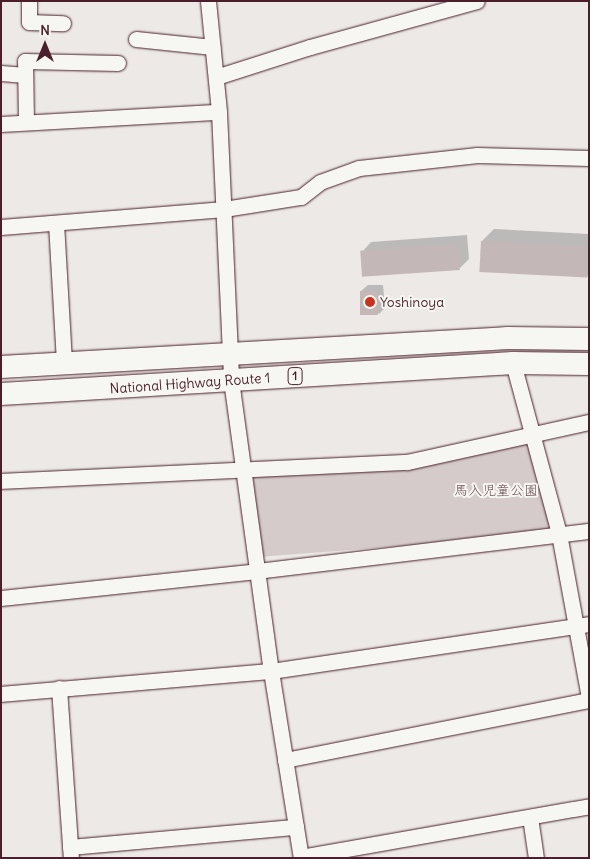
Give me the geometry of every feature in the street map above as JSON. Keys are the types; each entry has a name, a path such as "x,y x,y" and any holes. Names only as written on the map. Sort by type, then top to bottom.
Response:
{"highway":[{"name":"National Highway Route 1","path":"1,367 232,352 508,338 589,339"},
{"name":"National Highway Route 1","path":"1,394 514,363 589,364"}],"street":[{"path":"29,1 29,22 62,23"},
{"path":"208,1 219,112 232,352 231,380 270,671 301,857 589,806"},
{"path":"216,77 310,47 477,1"},
{"path":"136,39 213,47"},
{"path":"26,122 25,61 118,63"},
{"path":"1,73 25,75"},
{"path":"1,124 219,112"},
{"path":"1,227 224,209 301,197 320,182 358,168 476,155 589,158"},
{"path":"56,222 64,362"},
{"path":"285,760 589,699 581,624 514,363"},
{"path":"1,482 407,462 589,422"},
{"path":"1,598 257,571 589,530"},
{"path":"1,694 270,671 581,624"},
{"path":"58,688 70,852 296,827"},
{"path":"530,817 536,858"}],"green space":[{"name":"馬入児童公園","path":"532,434 559,534 258,557 249,474 407,462"}],"building":[{"path":"481,241 589,247 587,278 479,272"},
{"path":"458,244 460,270 362,277 360,251"},
{"path":"360,291 378,291 378,315 360,315"}],"place":[{"name":"Yoshinoya","path":"370,302"}]}
